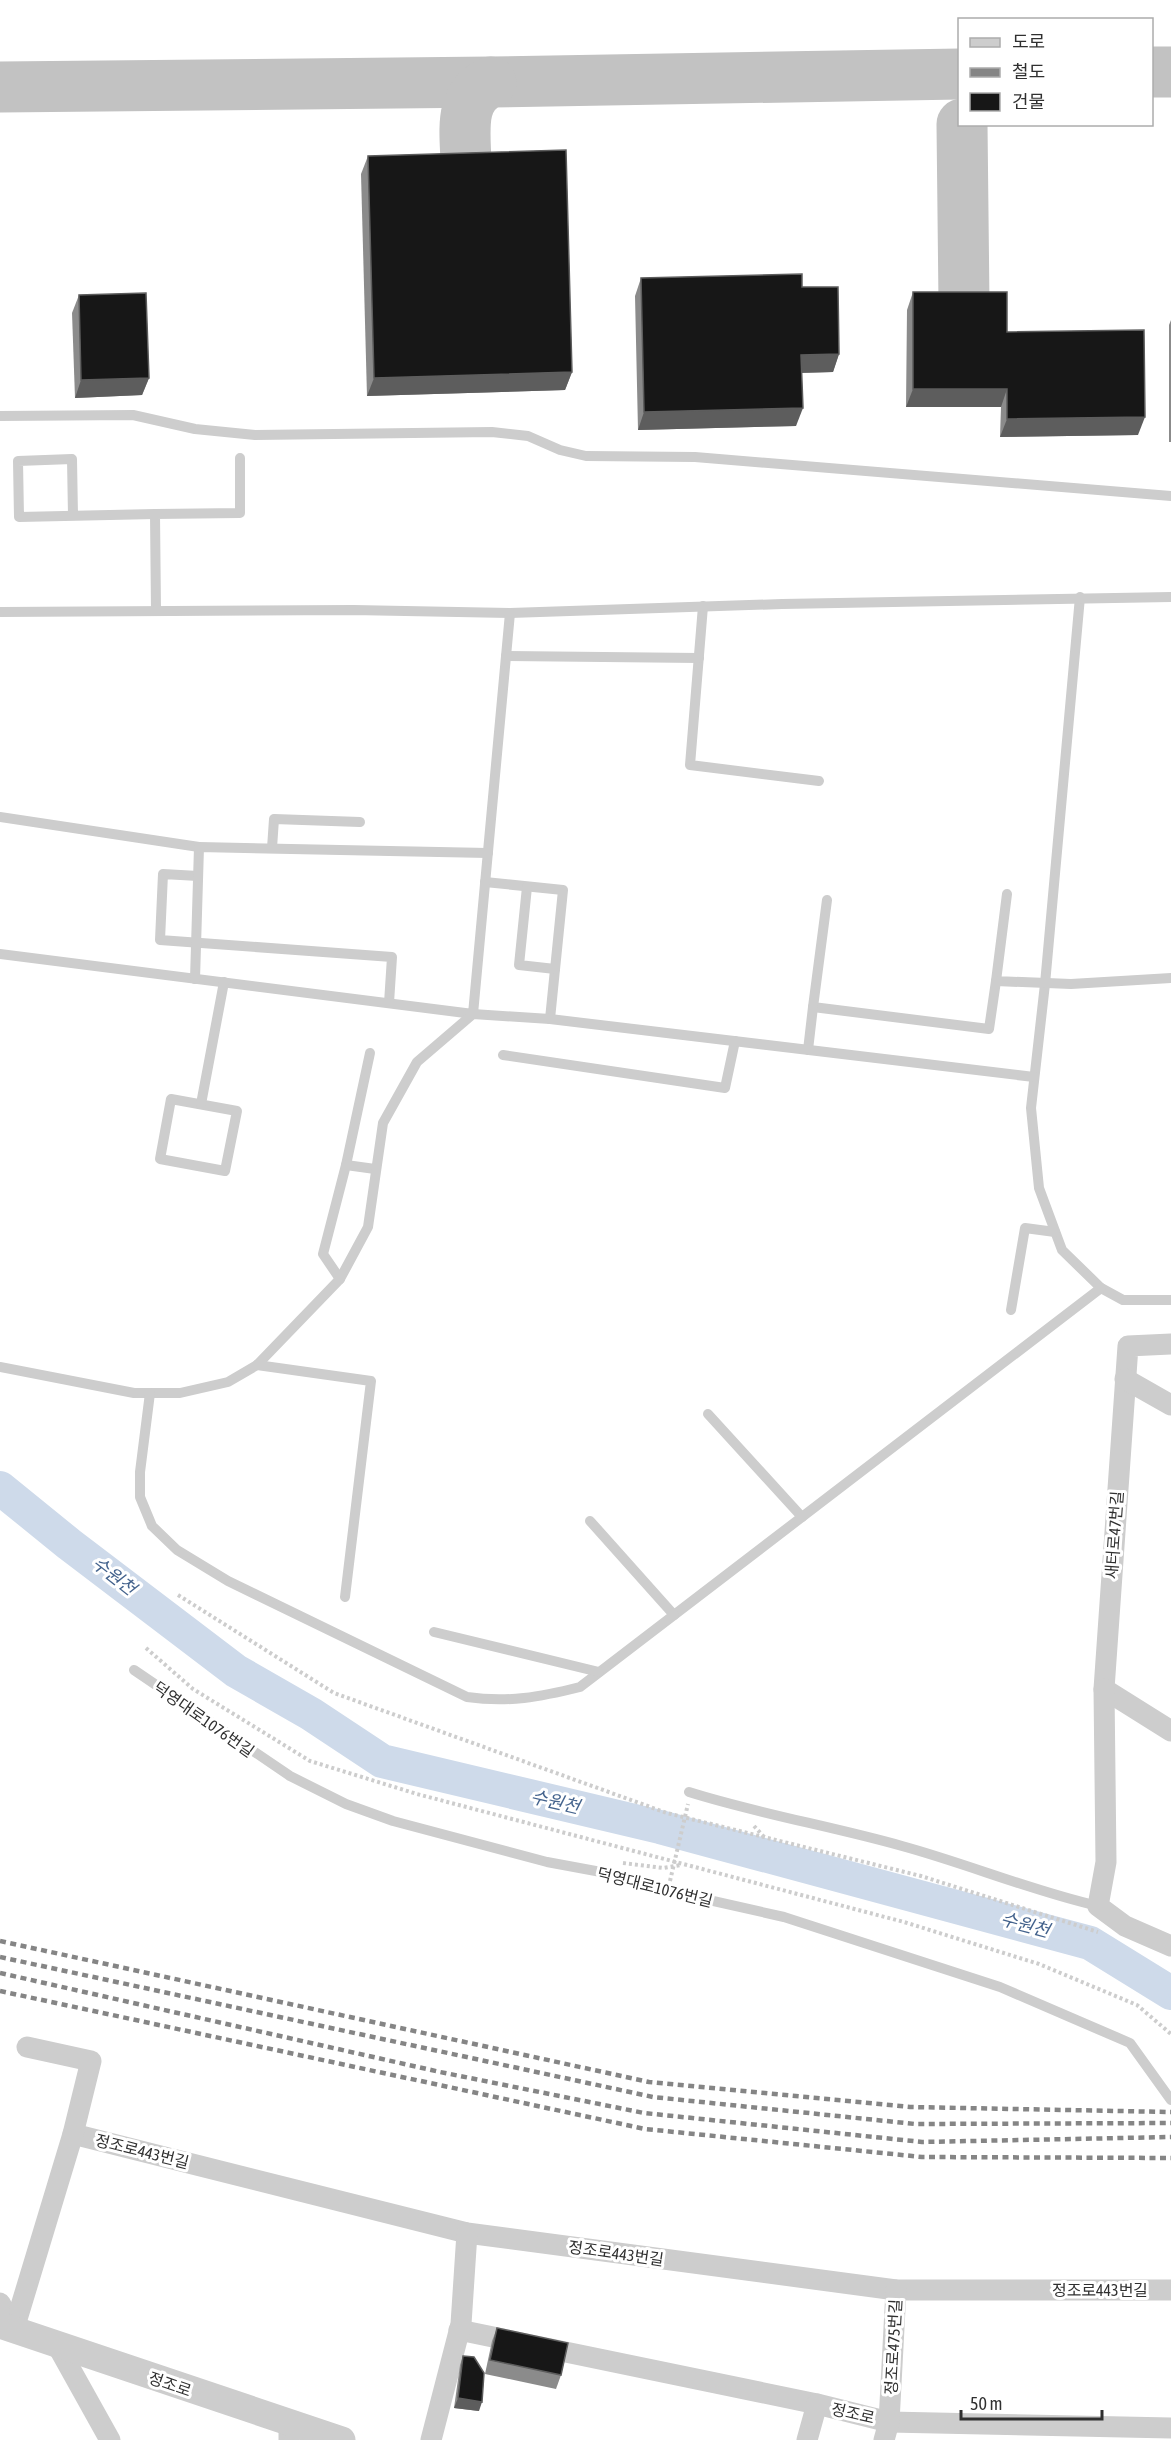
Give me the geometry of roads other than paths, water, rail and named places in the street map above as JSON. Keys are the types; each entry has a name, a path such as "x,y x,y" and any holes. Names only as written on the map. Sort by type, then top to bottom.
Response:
{"street":[{"name":"새터로47번길","path":"1098,1906 1106,1862 1104,1689 1128,1346 1171,1344"},
{"path":"1125,1379 1171,1405"},
{"path":"1104,1689 1171,1731"},
{"path":"1098,1906 1125,1926 1171,1946"},
{"name":"정조로443번길","path":"7,2327 73,2134 90,2061 27,2047"},
{"name":"정조로443번길","path":"73,2134 467,2233 896,2290 1171,2290"},
{"path":"431,2440 460,2327 467,2233"},
{"name":"정조로475번길","path":"887,2431 896,2290"},
{"path":"0,2303 7,2327"},
{"name":"정조로","path":"7,2327 289,2432 342,2440"},
{"path":"460,2327 817,2404"},
{"path":"57,2345 110,2440"},
{"name":"정조로","path":"807,2440 817,2404 887,2431 1171,2428"}],"lane":[{"path":"0,416 132,415 195,429 255,435 492,432 528,436 560,450 586,456 695,457 1171,496"},
{"path":"74,516 72,459 18,460 19,517 240,513 240,458"},
{"path":"155,514 156,611"},
{"path":"1080,597 1046,984 1030,1108 1039,1188 1062,1250 1101,1288 1123,1300 1171,1300"},
{"path":"0,612 510,613 703,606 1171,597"},
{"path":"703,606 690,765 819,781"},
{"path":"0,1366 134,1393 180,1393 228,1382 257,1365 340,1279 368,1227 383,1123 417,1062 474,1014 510,613"},
{"path":"506,656 699,658"},
{"path":"0,817 199,847 488,853"},
{"path":"272,848 274,819 360,822"},
{"path":"195,978 199,847"},
{"path":"198,876 163,874 160,940 392,957 389,1003"},
{"path":"485,882 563,890 550,1019"},
{"path":"527,886 519,965 555,969"},
{"path":"813,1007 989,1029 1007,894"},
{"path":"808,1050 827,900"},
{"path":"0,954 474,1014 550,1019 1034,1077"},
{"path":"996,981 1046,984 1171,978"},
{"path":"201,1104 224,982"},
{"path":"503,1055 725,1088 735,1041"},
{"path":"340,1279 323,1254 346,1165 370,1053"},
{"path":"171,1099 201,1104 237,1111 225,1171 160,1159 171,1099"},
{"path":"346,1165 375,1169"},
{"path":"1011,1310 1024,1227 1055,1232"},
{"path":"150,1393 140,1472 140,1497 153,1526 177,1550 228,1581 467,1697 498,1702 542,1696 580,1687 1101,1288"},
{"path":"257,1365 371,1381 345,1597"},
{"path":"708,1414 802,1517"},
{"path":"590,1521 674,1615"},
{"path":"434,1632 599,1672"},
{"name":"덕영대로1076번길","path":"134,1670 290,1776 346,1804 393,1821 547,1862 602,1872 645,1886 784,1917 1000,1987 1054,2008 1130,2043 1171,2100"},
{"path":"689,1792 748,1810 899,1845 980,1869 1059,1897 1098,1906"}],"waterway":[{"name":"수원천","path":"0,1488 69,1544 236,1671 311,1714 382,1761 660,1827 1090,1943 1171,1993"}],"railway":[{"path":"0,1941 649,2082 910,2107 1171,2112"},
{"path":"0,1957 653,2097 915,2124 1171,2123"},
{"path":"0,1973 440,2072 644,2113 922,2142 1171,2137"},
{"path":"0,1991 645,2129 922,2157 1171,2158"}]}
